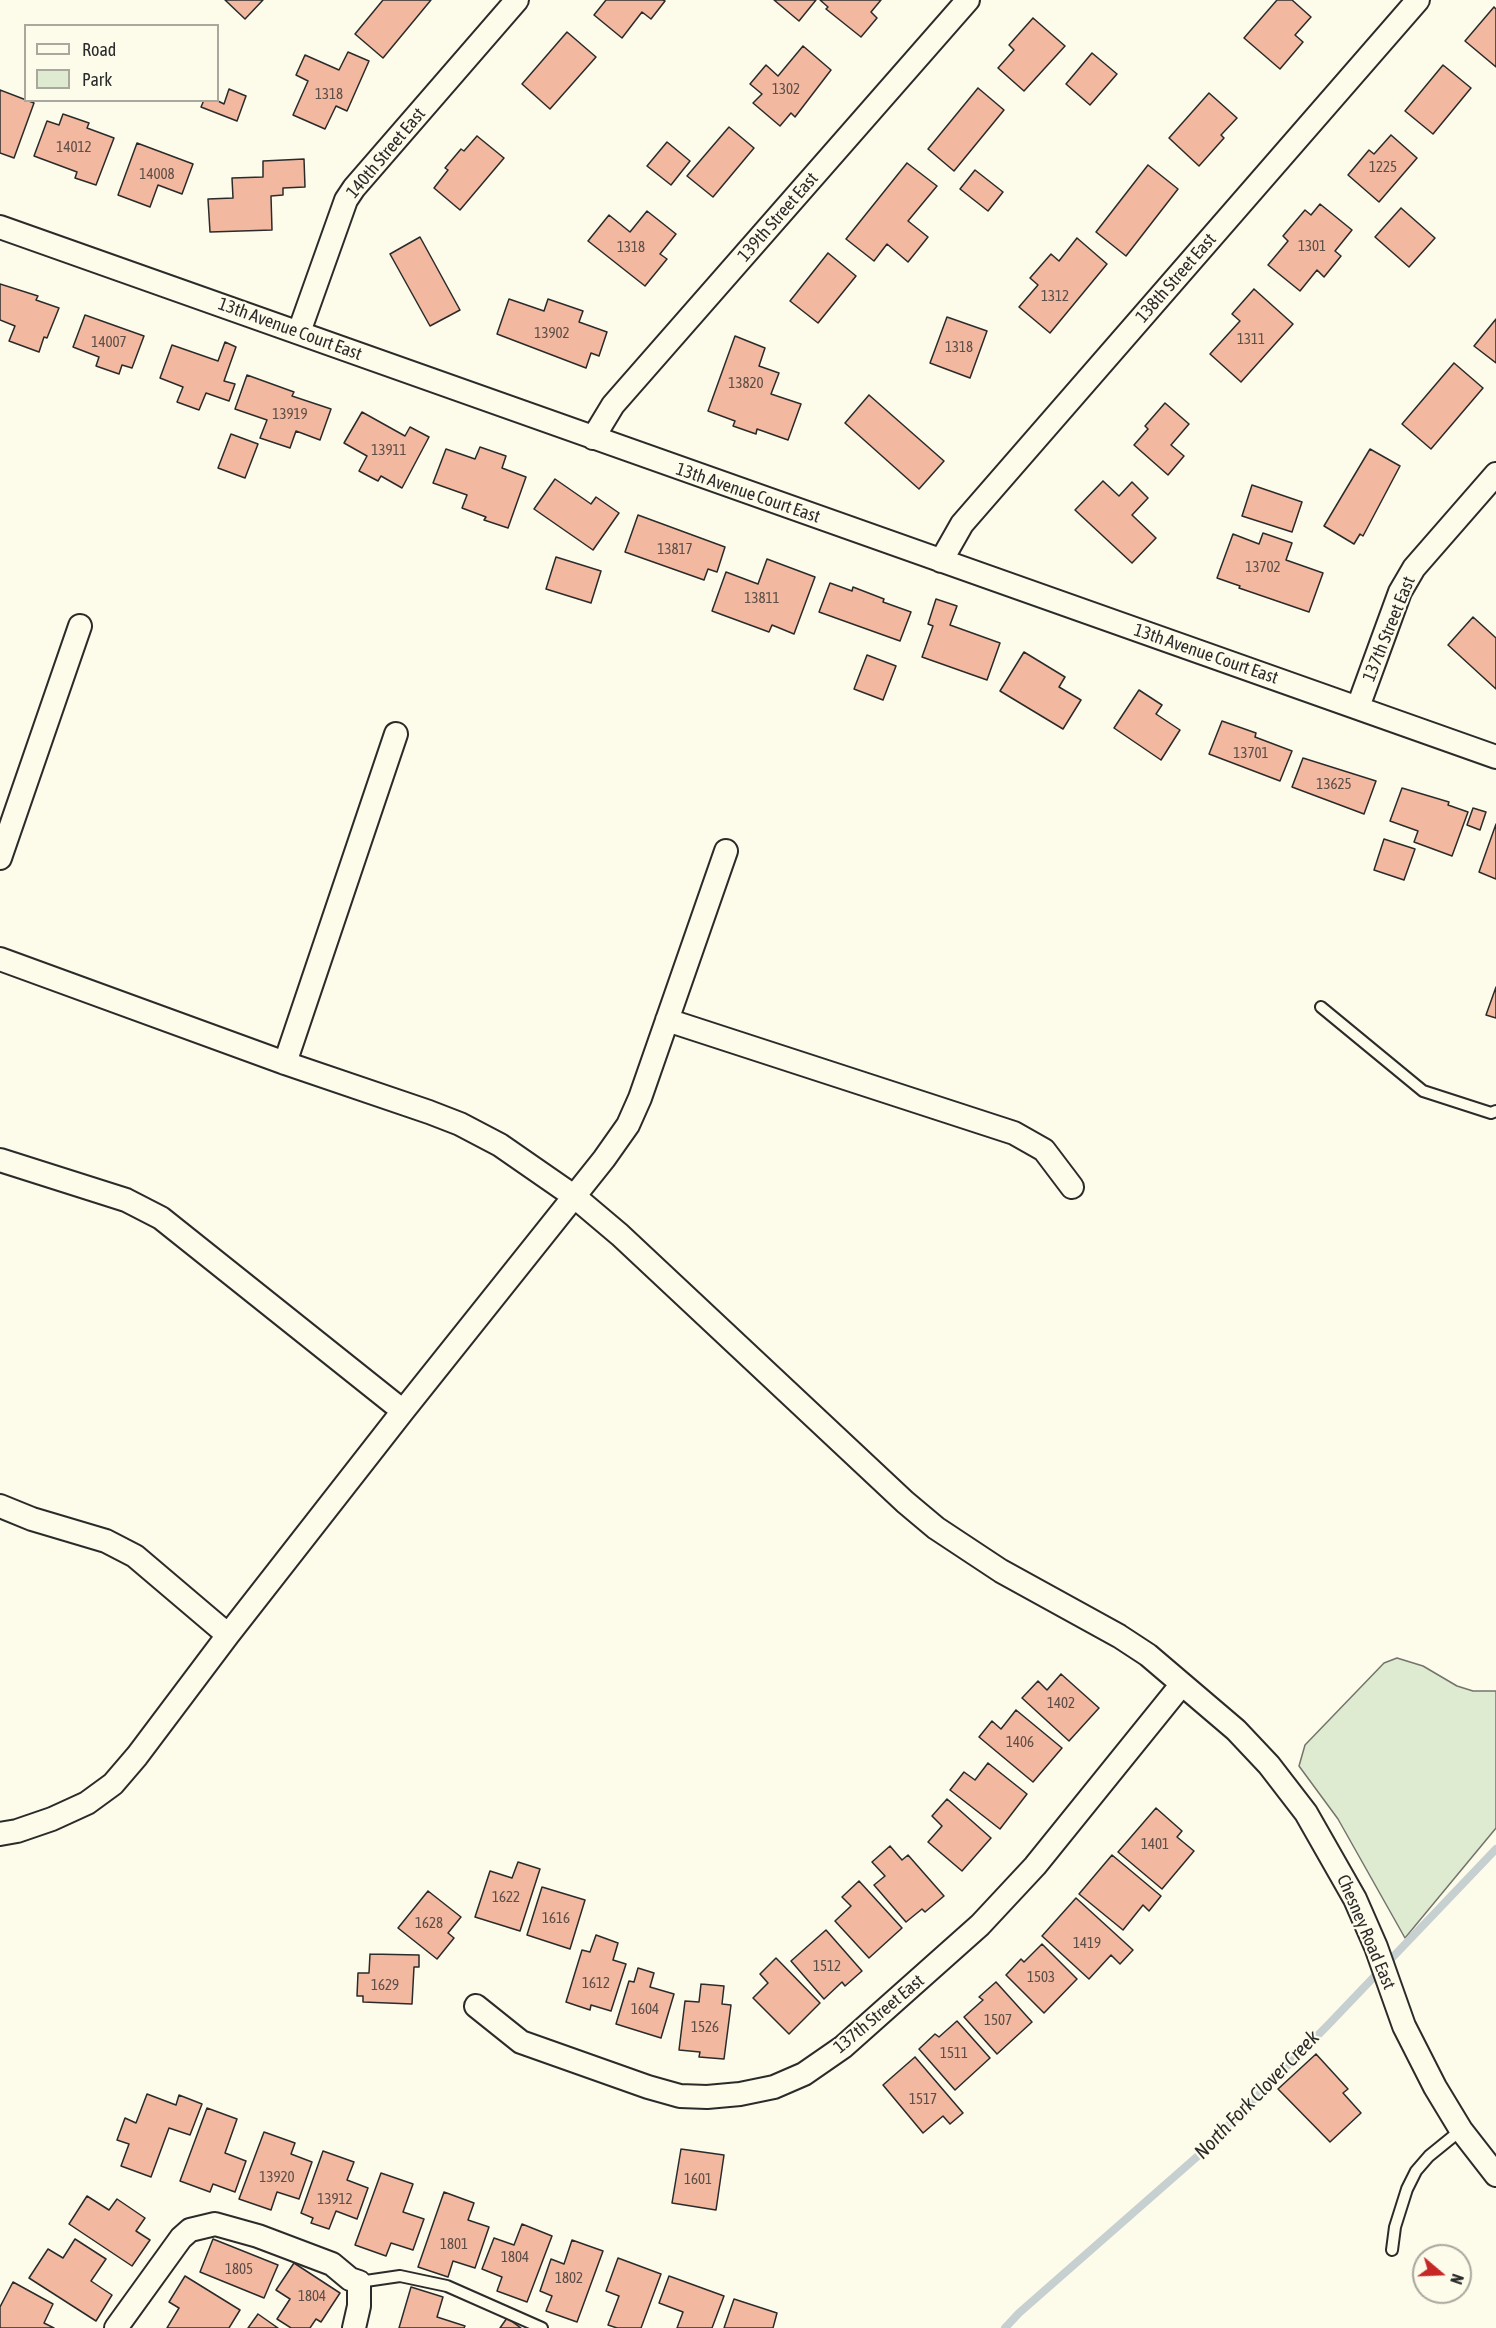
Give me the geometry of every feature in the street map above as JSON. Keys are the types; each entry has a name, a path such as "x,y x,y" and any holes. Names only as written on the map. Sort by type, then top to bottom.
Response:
{"street":[{"name":"140th Street East","path":"299,332 350,194 517,0"},
{"name":"139th Street East","path":"593,438 613,405 968,0"},
{"name":"138th Street East","path":"941,561 962,524 1418,0"},
{"name":"13th Avenue Court East","path":"0,226 1496,757"},
{"name":"137th Street East","path":"1358,707 1400,592 1414,568 1496,474"},
{"path":"0,858 80,626"},
{"path":"285,1063 396,734"},
{"path":"0,1834 17,1831 52,1819 87,1803 112,1785 137,1756 228,1635 574,1197 628,1125 640,1098 726,851"},
{"name":"Chesney Road East","path":"0,959 460,1124 500,1145 574,1197 620,1234 905,1502 936,1528 1001,1571 1119,1636 1148,1655 1236,1730 1269,1765 1306,1813 1355,1899 1376,1947 1404,2026 1434,2087 1461,2130 1496,2175"},
{"path":"667,1020 1014,1133 1044,1150 1072,1187"},
{"path":"0,1160 126,1200 161,1218 403,1411"},
{"path":"0,1506 32,1519 106,1541 135,1556 228,1635"},
{"name":"137th Street East","path":"476,2006 521,2042 680,2096 707,2097 740,2094 774,2087 804,2074 843,2047 980,1925 1035,1866 1182,1684"},
{"path":"116,2328 181,2238 190,2230 215,2224 232,2227 333,2264 350,2279 359,2282 359,2306 354,2328"}],"lane":[{"path":"1322,1007 1423,1091 1491,1113 1496,1111"},
{"path":"1392,2250 1395,2227 1416,2171 1429,2156 1461,2130"},
{"path":"359,2282 400,2276 447,2286 542,2328"}],"green space":[{"path":"1397,1658 1423,1666 1457,1686 1473,1691 1496,1691 1496,1828 1405,1938 1338,1819 1299,1766 1305,1745 1384,1663"}],"building":[{"path":"225,0 263,0 245,19"},
{"path":"383,0 431,0 383,58 355,34"},
{"path":"606,0 665,1 651,19 642,12 622,38 594,15"},
{"path":"774,0 816,0 799,21"},
{"path":"820,0 881,0 871,12 877,18 861,37 826,9 828,7"},
{"path":"1277,0 1292,0 1311,17 1295,35 1303,42 1280,69 1244,38"},
{"path":"1494,7 1496,9 1496,67 1465,41"},
{"path":"1033,18 1065,46 1024,91 998,68 1014,50 1009,45"},
{"path":"567,32 596,57 550,109 522,84"},
{"path":"803,46 831,70 795,117 791,113 780,126 753,103 762,94 750,84 766,65 778,76"},
{"path":"348,52 369,61 347,111 336,106 325,129 293,115 308,81 296,75 305,55 339,70"},
{"path":"1092,53 1117,74 1090,105 1066,84"},
{"path":"1443,65 1471,88 1433,134 1405,111"},
{"path":"978,88 1004,110 954,171 928,149"},
{"path":"229,89 246,96 237,121 201,107 203,102 219,102 224,104"},
{"path":"0,90 24,99 24,102 34,103 14,158 0,153"},
{"path":"1209,93 1237,118 1221,135 1224,138 1199,166 1169,138"},
{"path":"63,114 89,123 87,128 114,138 96,185 75,178 77,172 34,156 47,121 59,125"},
{"path":"729,127 754,148 713,197 687,176"},
{"path":"1391,135 1417,158 1379,202 1348,175 1369,150 1374,154"},
{"path":"477,136 504,158 460,210 434,188 448,170 445,168 461,149 464,151"},
{"path":"667,142 690,161 671,185 647,166"},
{"path":"137,143 193,164 182,194 158,185 150,207 118,195"},
{"path":"304,159 305,187 283,188 283,195 271,196 272,230 210,232 208,199 233,198 232,178 263,177 263,161"},
{"path":"907,163 937,186 908,221 928,237 908,262 887,244 874,261 846,239"},
{"path":"1148,165 1178,189 1126,256 1096,232"},
{"path":"975,170 1003,192 988,211 960,189"},
{"path":"1320,204 1352,230 1335,251 1341,256 1324,277 1317,270 1300,291 1268,265 1288,241 1283,236 1305,210 1311,215"},
{"path":"1401,208 1435,238 1409,267 1375,237"},
{"path":"647,211 676,234 660,254 667,259 645,286 588,241 609,215 630,232"},
{"path":"420,237 460,310 430,326 390,254"},
{"path":"1077,238 1107,264 1050,333 1019,307 1038,285 1030,278 1051,254 1059,261"},
{"path":"828,253 856,276 818,323 790,301"},
{"path":"0,284 38,296 36,300 59,308 39,352 9,341 15,326 0,320"},
{"path":"1254,289 1293,324 1241,382 1210,354 1240,321 1232,314"},
{"path":"509,299 544,311 548,299 583,311 579,322 607,332 599,356 591,353 586,368 497,334"},
{"path":"85,315 144,336 132,368 122,365 119,374 96,366 99,357 73,347"},
{"path":"947,317 987,331 970,378 930,363"},
{"path":"1496,319 1496,363 1474,346"},
{"path":"735,336 765,348 759,366 779,373 771,394 801,404 788,440 757,429 756,434 733,426 735,421 708,411"},
{"path":"225,342 236,347 224,381 235,384 229,401 206,393 199,410 177,402 183,387 160,378 172,345 218,361"},
{"path":"1454,363 1483,388 1431,449 1402,424"},
{"path":"247,375 294,392 292,396 331,409 320,440 296,431 290,448 260,438 267,420 235,409"},
{"path":"869,395 944,461 919,489 845,423"},
{"path":"1165,403 1189,424 1171,445 1184,456 1168,475 1134,445 1148,429 1145,426"},
{"path":"362,412 405,436 410,427 429,437 402,488 381,476 378,481 359,471 367,456 344,443"},
{"path":"231,434 258,444 245,478 218,468"},
{"path":"480,447 506,456 502,468 526,477 508,528 484,520 486,517 462,508 467,495 433,483 446,449 475,459"},
{"path":"1370,449 1400,466 1363,536 1360,534 1354,544 1324,526"},
{"path":"555,479 591,504 596,497 619,513 593,550 534,509"},
{"path":"1103,481 1119,496 1132,482 1148,498 1132,515 1156,538 1132,563 1075,510"},
{"path":"1252,485 1302,502 1292,532 1242,516"},
{"path":"638,515 725,547 717,572 708,569 704,580 625,552"},
{"path":"1263,533 1292,543 1286,560 1323,573 1309,612 1217,578 1233,534 1259,544"},
{"path":"556,557 601,571 591,603 546,589"},
{"path":"767,559 815,577 794,634 772,625 769,632 712,611 726,572 758,584"},
{"path":"830,583 852,591 853,587 884,599 883,602 911,612 900,641 819,612"},
{"path":"936,599 957,606 950,625 1000,643 987,680 922,657 933,626 928,624"},
{"path":"1473,617 1496,638 1496,689 1448,645"},
{"path":"1024,652 1065,677 1059,687 1081,700 1063,729 1000,691"},
{"path":"867,655 896,666 883,700 854,689"},
{"path":"1139,690 1162,705 1156,714 1180,730 1161,760 1114,728"},
{"path":"1222,721 1256,733 1255,737 1292,751 1280,781 1209,754"},
{"path":"1303,758 1376,781 1364,814 1292,787"},
{"path":"1402,788 1449,802 1448,805 1468,812 1452,856 1414,842 1418,831 1390,821"},
{"path":"1473,808 1486,812 1480,830 1467,825"},
{"path":"1496,824 1496,879 1479,872"},
{"path":"1384,839 1415,849 1404,880 1374,870"},
{"path":"1496,987 1496,1018 1486,1015"},
{"path":"1061,1674 1099,1708 1069,1741 1022,1698 1038,1681 1047,1690"},
{"path":"1016,1710 1062,1748 1033,1782 979,1737 992,1721 1001,1729"},
{"path":"988,1763 1027,1794 1000,1829 950,1790 964,1772 975,1780"},
{"path":"947,1799 991,1838 962,1871 928,1842 942,1826 932,1816"},
{"path":"1156,1808 1182,1831 1177,1837 1194,1851 1162,1889 1118,1852"},
{"path":"890,1846 902,1860 908,1855 944,1896 925,1912 922,1909 906,1922 874,1885 885,1876 872,1862"},
{"path":"1112,1855 1161,1896 1149,1911 1143,1905 1123,1930 1079,1894"},
{"path":"518,1862 540,1869 520,1931 475,1917 490,1871 512,1878"},
{"path":"859,1881 902,1928 869,1958 835,1921 851,1906 842,1897"},
{"path":"542,1887 585,1900 570,1949 527,1935"},
{"path":"428,1891 461,1917 448,1933 454,1938 437,1959 398,1928"},
{"path":"1076,1898 1133,1950 1120,1964 1111,1955 1089,1979 1042,1936"},
{"path":"826,1930 862,1971 845,1986 842,1982 824,1999 791,1961"},
{"path":"596,1935 618,1943 613,1960 626,1964 611,2011 591,2005 590,2010 566,2002 582,1950 590,1952"},
{"path":"1042,1944 1077,1979 1044,2013 1006,1975 1021,1959 1024,1962"},
{"path":"370,1954 419,1955 419,1967 414,1967 412,2004 363,2002 363,1996 357,1996 358,1973 369,1973"},
{"path":"776,1958 820,2003 789,2034 753,1998 768,1983 760,1974"},
{"path":"638,1968 654,1973 650,1987 674,1994 661,2038 616,2024 629,1981 634,1982"},
{"path":"996,1982 1032,2022 997,2054 964,2017 983,2000 979,1997"},
{"path":"701,1984 724,1986 722,2004 731,2005 724,2059 699,2057 700,2052 679,2050 685,2001 699,2002"},
{"path":"957,2021 990,2058 955,2090 919,2049 935,2034 939,2037"},
{"path":"1316,2054 1348,2089 1343,2093 1361,2113 1330,2142 1278,2089"},
{"path":"915,2057 963,2113 950,2124 943,2116 923,2133 883,2085"},
{"path":"147,2094 176,2105 179,2095 202,2104 190,2135 169,2128 151,2177 121,2166 129,2144 117,2140 125,2118 136,2123"},
{"path":"207,2108 237,2119 225,2153 246,2161 235,2192 213,2184 210,2192 180,2181"},
{"path":"264,2132 295,2143 291,2154 312,2162 299,2199 277,2192 271,2210 239,2199"},
{"path":"681,2149 724,2155 716,2210 672,2203"},
{"path":"323,2151 354,2162 347,2180 368,2188 357,2219 336,2211 329,2229 311,2223 313,2218 301,2213"},
{"path":"381,2173 413,2184 403,2212 424,2219 413,2250 391,2243 386,2256 355,2245"},
{"path":"444,2192 474,2203 468,2220 489,2227 475,2268 453,2261 448,2277 418,2267"},
{"path":"87,2196 109,2210 117,2199 145,2218 136,2231 150,2240 132,2266 69,2224"},
{"path":"522,2224 552,2236 527,2302 497,2291 502,2277 482,2269 494,2238 514,2245"},
{"path":"75,2239 106,2259 91,2281 112,2295 96,2321 29,2278 48,2249 63,2258"},
{"path":"213,2239 278,2265 264,2298 200,2272"},
{"path":"572,2240 603,2251 577,2322 546,2311 552,2296 540,2291 551,2259 564,2264"},
{"path":"618,2258 661,2274 641,2328 617,2328 608,2325 619,2296 606,2291"},
{"path":"294,2263 340,2293 321,2322 316,2319 310,2328 291,2328 277,2319 290,2299 276,2290"},
{"path":"185,2276 240,2310 229,2328 167,2328 179,2308 169,2302"},
{"path":"669,2276 724,2296 712,2328 677,2328 683,2312 659,2303"},
{"path":"13,2282 53,2304 44,2323 54,2328 0,2328 0,2307"},
{"path":"411,2287 443,2297 437,2317 465,2326 464,2328 399,2328"},
{"path":"734,2299 777,2313 773,2328 724,2328"},
{"path":"258,2314 278,2328 248,2328"},
{"path":"507,2318 521,2328 500,2328"}],"waterway":[{"name":"North Fork Clover Creek","path":"1005,2328 1019,2313 1199,2155 1328,2025 1496,1849"}]}
